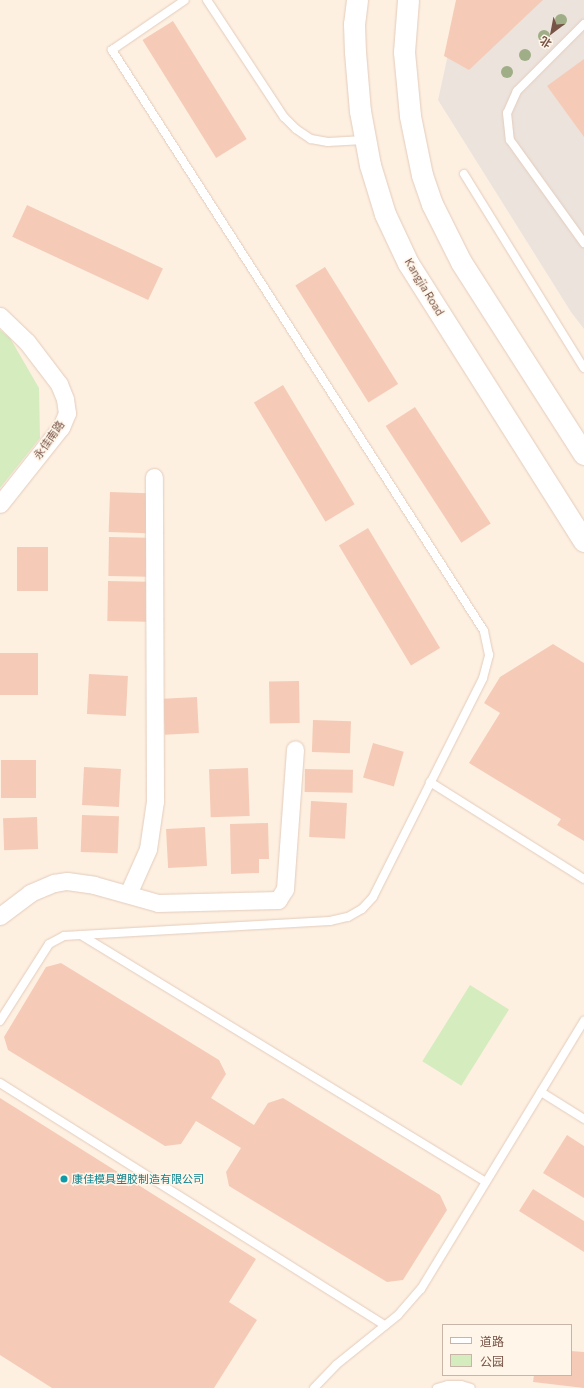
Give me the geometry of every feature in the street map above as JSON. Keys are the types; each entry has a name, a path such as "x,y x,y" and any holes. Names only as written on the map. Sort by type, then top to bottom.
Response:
{"street":[{"name":"Kangjia Road","path":"357,0 354,24 355,52 364,140 385,214 408,263 584,541"},
{"path":"408,0 404,52 410,109 422,175 432,204 461,262 584,454"},
{"name":"永佳南路","path":"0,316 27,342 59,384 65,399 67,413 61,427 0,504"},
{"path":"128,894 148,849 155,801 154,477"},
{"path":"0,916 30,893 54,883 67,881 81,882 158,903 278,900 285,889 294,749"}],"lane":[{"path":"0,1021 49,944 64,936 330,921 348,917 362,909 373,897 483,678 489,655 484,631 112,50 185,0"},
{"path":"207,0 284,117 296,130 311,139 328,142 364,140"},
{"path":"584,24 517,91 507,113 510,140 584,243"},
{"path":"464,174 584,368"},
{"path":"430,782 584,879"},
{"path":"81,936 486,1182"},
{"path":"314,1388 336,1365 398,1316 422,1289 584,1021"},
{"path":"0,1083 386,1325"},
{"path":"541,1092 584,1119"},
{"path":"437,1388 448,1385 461,1385 472,1388"}],"shaded area":[{"path":"460,0 584,0 584,329 571,312 438,100"}],"green space":[{"path":"0,330 10,338 39,388 40,438 0,488"},
{"path":"470,985 509,1009 461,1086 422,1061"}],"building":[{"path":"456,0 543,0 469,70 444,56"},
{"path":"173,21 247,139 216,158 142,40"},
{"path":"584,59 584,137 547,86"},
{"path":"27,205 163,268 148,300 12,237"},
{"path":"325,267 398,384 368,403 295,286"},
{"path":"283,385 355,504 325,522 254,403"},
{"path":"415,407 491,524 461,543 386,426"},
{"path":"110,492 148,493 147,533 109,532"},
{"path":"368,528 440,648 411,666 339,546"},
{"path":"109,537 148,538 147,577 108,576"},
{"path":"17,547 48,547 48,591 17,591"},
{"path":"108,581 147,582 146,622 107,621"},
{"path":"553,644 584,663 584,841 557,825 561,819 469,763 500,713 484,703 500,677"},
{"path":"0,653 38,653 38,695 0,695"},
{"path":"89,674 128,676 126,716 87,714"},
{"path":"299,681 300,723 270,724 269,682"},
{"path":"197,697 199,733 165,735 163,699"},
{"path":"313,720 351,721 350,753 312,752"},
{"path":"373,743 404,752 394,786 363,778"},
{"path":"1,760 36,760 36,798 1,798"},
{"path":"84,767 121,769 119,807 82,805"},
{"path":"248,768 250,816 211,817 209,769"},
{"path":"305,769 353,770 353,793 305,792"},
{"path":"311,801 347,803 345,839 309,837"},
{"path":"82,815 119,816 118,853 81,852"},
{"path":"37,817 38,849 4,850 3,818"},
{"path":"268,823 269,859 259,859 259,873 231,874 230,824"},
{"path":"205,827 207,866 168,868 166,829"},
{"path":"61,963 219,1060 226,1074 211,1098 254,1125 268,1103 283,1098 440,1195 447,1210 403,1280 387,1282 229,1186 226,1172 241,1148 196,1121 181,1144 165,1146 8,1050 4,1037 46,967"},
{"name":"康佳模具塑胶制造有限公司","path":"0,1098 256,1259 229,1302 257,1320 214,1388 52,1388 0,1355"},
{"path":"567,1135 584,1146 584,1198 543,1173"},
{"path":"533,1189 584,1221 584,1252 519,1211"},
{"path":"572,1351 584,1352 584,1388 533,1382 534,1376 572,1376"}],"place":[{"name":"康佳模具塑胶制造有限公司","path":"64,1179"}]}
